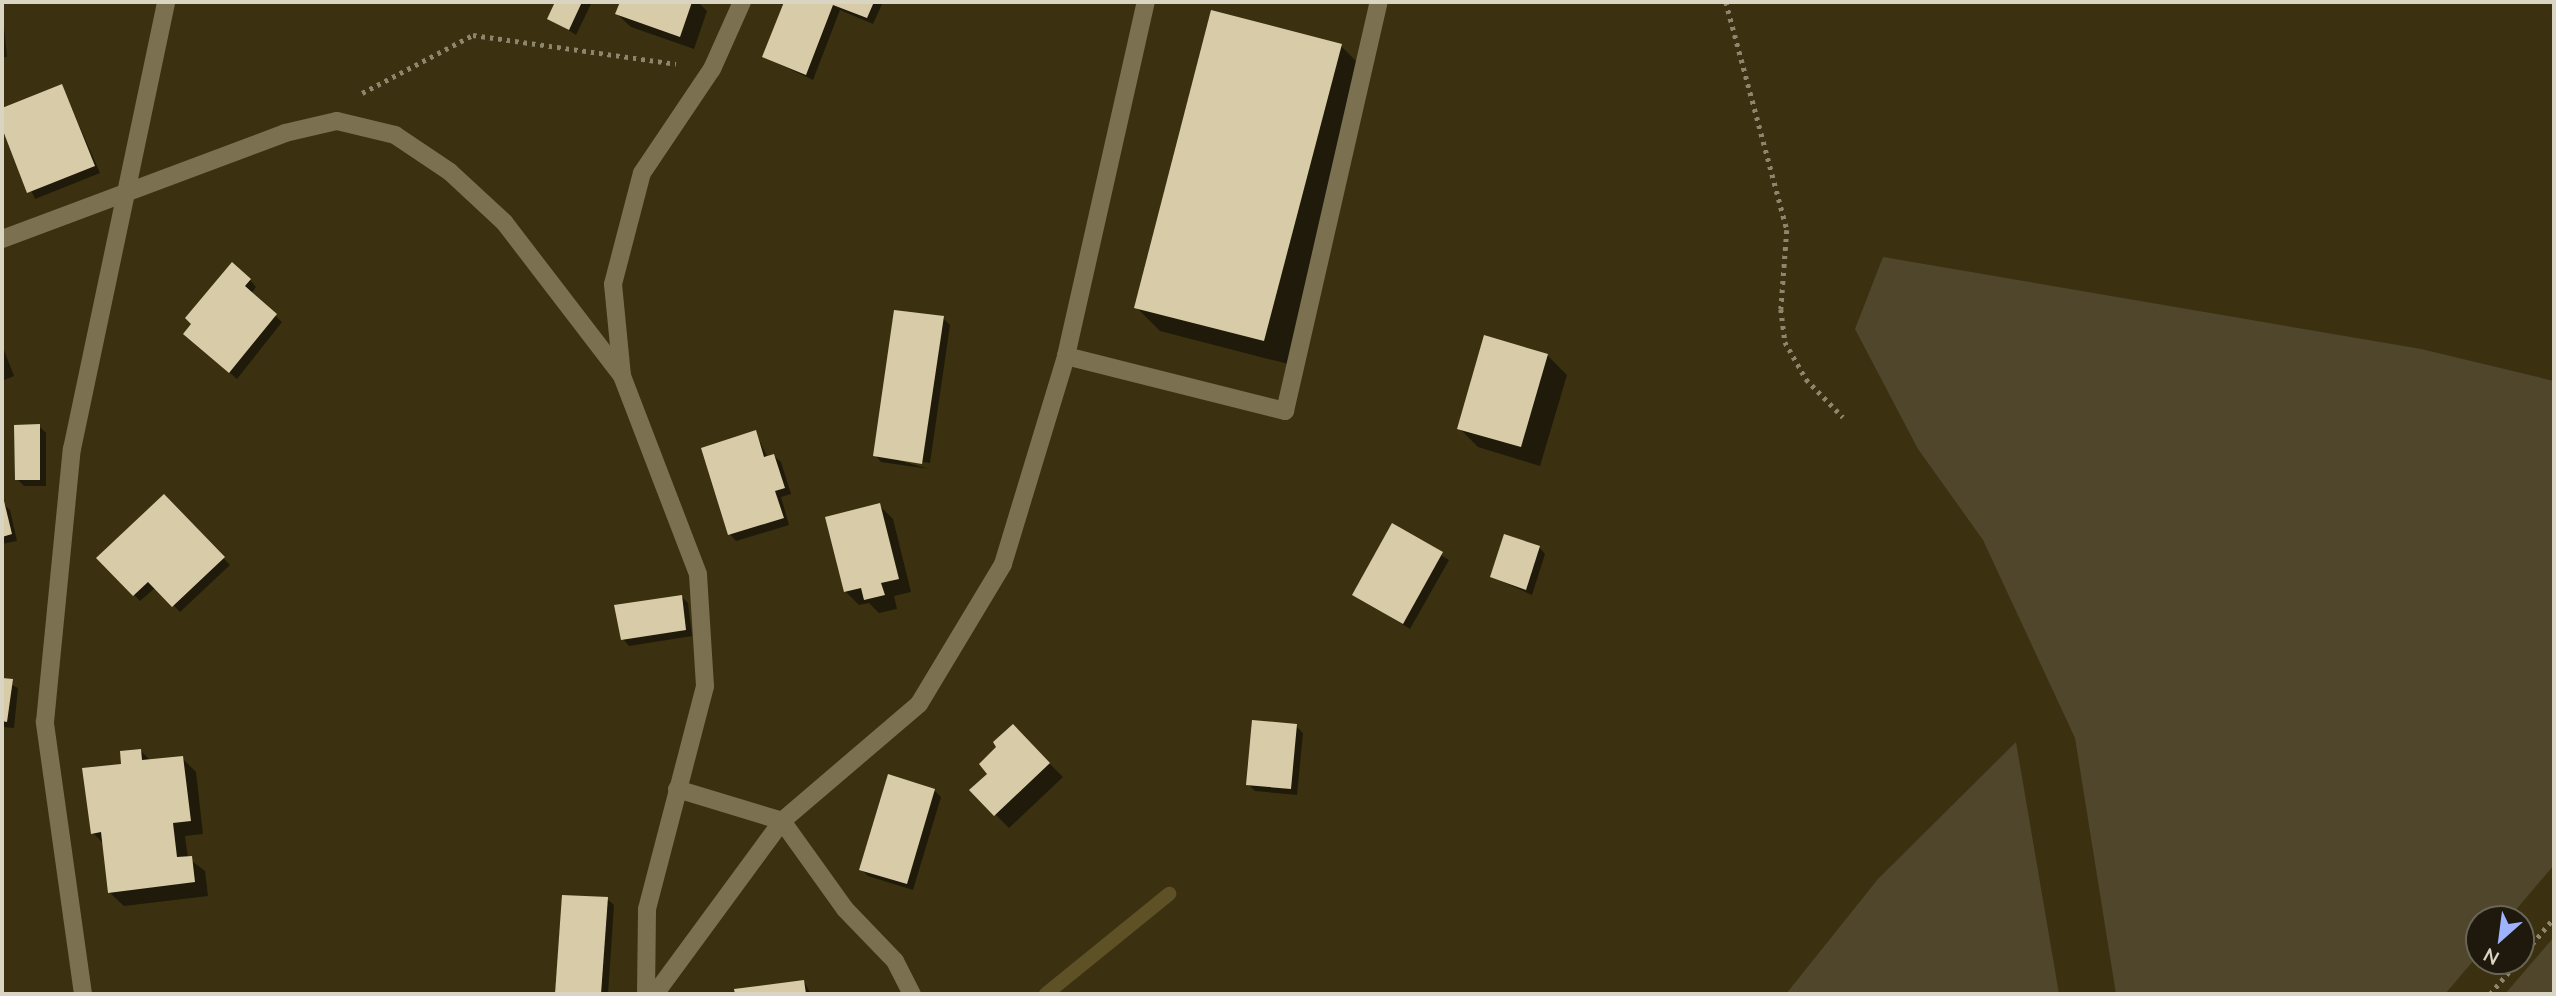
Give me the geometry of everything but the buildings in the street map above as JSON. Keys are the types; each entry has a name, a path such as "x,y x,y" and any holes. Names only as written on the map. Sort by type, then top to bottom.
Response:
{"street":[{"path":"83,994 46,722 72,449 166,2"},
{"path":"646,994 646,909 705,686 698,574 622,376 613,284 642,173 712,69 742,2"},
{"path":"655,994 782,821 919,704 1003,564 1066,356 1146,2"},
{"path":"1066,356 1285,411 1379,2"},
{"path":"2,239 285,133 337,121 395,135 450,172 503,222 622,376"},
{"path":"677,789 782,821 845,909 895,961 912,994"}],"path":[{"path":"1726,2 1787,230 1781,309 1785,342 1806,379 1843,417"},
{"path":"356,96 473,35 712,69"},
{"path":"2535,940 2554,918"},
{"path":"2490,994 2506,975"}],"shaded area":[{"path":"1883,257 2421,349 2554,381 2554,865 2520,905 2465,905 2465,970 2445,994 2116,994 2075,738 1983,540 1918,449 1855,329"},
{"path":"2016,742 2059,994 1786,994 1878,879"},
{"path":"2554,937 2554,994 2505,994 2521,975 2535,975 2535,959"}],"waterway":[{"path":"1046,994 1169,894"}]}
